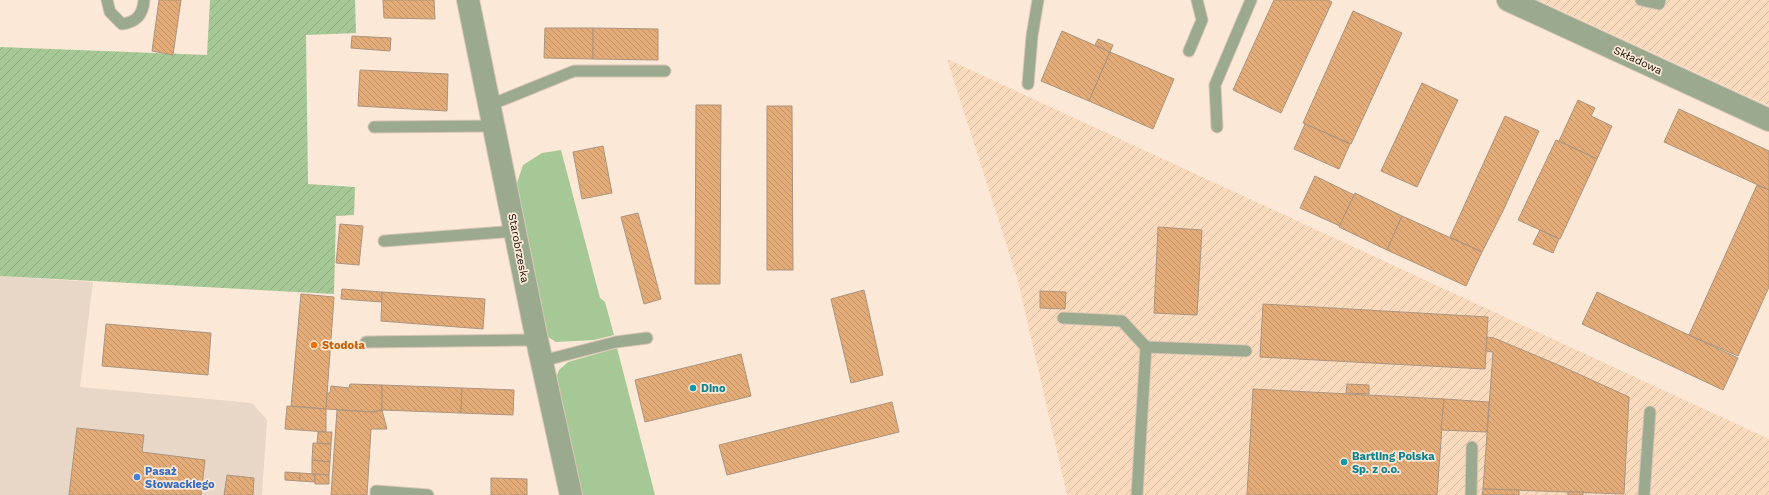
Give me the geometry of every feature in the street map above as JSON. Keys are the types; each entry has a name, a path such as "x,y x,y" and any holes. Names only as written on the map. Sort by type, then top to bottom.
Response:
{"street":[{"name":"Starobrzeska","path":"468,0 571,495"},
{"name":"Składowa","path":"1508,0 1769,120"}],"lane":[{"path":"107,0 110,12 122,24 132,23 140,16 144,6 144,0"},
{"path":"1028,84 1032,36 1038,0"},
{"path":"1189,51 1202,20 1197,0"},
{"path":"1217,127 1215,85 1251,0"},
{"path":"1641,0 1659,4 1660,0"},
{"path":"490,105 574,71 665,71"},
{"path":"374,127 494,126"},
{"path":"384,241 516,231"},
{"path":"1063,318 1122,321 1146,347 1246,351"},
{"path":"366,342 540,350 647,338"},
{"path":"1137,495 1146,347"},
{"path":"1644,495 1650,412"},
{"path":"1471,495 1472,447"},
{"path":"376,495 376,491 428,495"}],"shaded area":[{"path":"1538,0 1769,0 1769,106"},
{"path":"947,59 1769,439 1769,495 1067,495 1018,281"},
{"path":"0,276 93,282 80,387 252,403 267,420 262,495 0,495"}],"green space":[{"path":"210,0 355,0 356,33 306,35 308,184 355,187 354,215 336,216 334,294 0,276 0,47 207,55"},
{"path":"561,150 600,298 605,302 614,335 594,340 556,342 548,337 517,183 523,165 542,153"},
{"path":"617,348 655,495 579,495 556,378 559,370 568,362"}],"building":[{"path":"159,0 181,0 173,55 152,51"},
{"path":"383,0 434,0 435,19 384,18"},
{"path":"1274,0 1328,0 1332,2 1281,113 1233,90"},
{"path":"1353,11 1402,33 1351,144 1303,123"},
{"path":"545,28 593,28 593,59 544,58"},
{"path":"593,28 658,29 658,60 593,59"},
{"path":"1062,31 1110,52 1089,101 1041,81"},
{"path":"352,36 391,38 390,51 351,48"},
{"path":"1098,39 1113,45 1110,52 1095,45"},
{"path":"1110,52 1174,79 1153,129 1089,101"},
{"path":"360,70 448,74 447,111 358,106"},
{"path":"1422,83 1458,100 1417,187 1381,171"},
{"path":"1578,100 1595,108 1591,116 1612,126 1597,159 1559,141"},
{"path":"696,105 721,105 720,284 695,284"},
{"path":"767,106 792,106 793,270 767,270"},
{"path":"1679,109 1769,151 1769,190 1664,142"},
{"path":"1505,116 1539,131 1503,211 1482,252 1450,237"},
{"path":"1305,124 1350,144 1339,169 1294,149"},
{"path":"1556,140 1597,159 1560,239 1518,220"},
{"path":"603,146 612,193 582,199 573,152"},
{"path":"1315,176 1354,195 1340,226 1300,208"},
{"path":"1757,185 1769,190 1769,287 1738,356 1689,335"},
{"path":"1355,193 1402,216 1387,250 1339,227"},
{"path":"638,213 661,299 644,304 621,217"},
{"path":"1402,216 1482,252 1466,286 1387,250"},
{"path":"340,224 363,226 359,265 336,263"},
{"path":"1158,227 1202,230 1197,315 1154,313"},
{"path":"1540,230 1559,239 1553,253 1533,244"},
{"path":"342,289 382,292 382,302 341,299"},
{"path":"864,290 883,375 851,383 831,299"},
{"path":"1040,291 1066,292 1065,309 1040,308"},
{"path":"382,292 485,299 483,329 381,321"},
{"path":"1597,292 1738,358 1723,390 1582,324"},
{"name":"Stodoła","path":"301,294 334,297 326,409 291,406"},
{"path":"1263,304 1488,317 1485,369 1260,357"},
{"path":"106,324 211,333 208,375 102,366"},
{"path":"1487,337 1494,338 1563,367 1629,397 1624,494 1483,489 1493,352 1486,351"},
{"name":"Dino","path":"741,354 751,396 645,422 635,380"},
{"path":"350,384 382,385 382,410 373,412 326,409 327,393 330,393 331,386 349,388"},
{"path":"1347,384 1369,385 1369,394 1346,393"},
{"path":"382,385 462,388 461,413 382,410"},
{"path":"462,388 514,390 513,415 461,413"},
{"name":"Bartling Polska Sp. z o.o.","path":"1253,389 1444,399 1437,495 1247,495"},
{"path":"1444,399 1489,402 1487,432 1441,430"},
{"path":"892,402 899,432 727,475 719,445"},
{"path":"287,406 326,409 326,432 285,429"},
{"path":"337,410 373,412 382,410 387,429 371,429 367,495 331,495"},
{"name":"Pasaż Słowackiego","path":"77,428 144,435 142,452 205,460 201,495 69,495"},
{"path":"318,432 332,432 331,444 317,443"},
{"path":"313,443 331,444 330,462 312,460"},
{"path":"312,460 330,462 329,475 312,474"},
{"path":"285,472 300,473 300,481 285,480"},
{"path":"300,473 315,474 315,482 300,481"},
{"path":"315,474 329,475 329,484 315,484"},
{"name":"Pasaż Słowackiego","path":"227,475 254,478 253,495 224,495"},
{"path":"491,478 527,479 527,495 491,495"},
{"path":"1483,489 1519,490 1519,495 1482,495"},
{"path":"1568,492 1583,492 1583,495 1568,495"}],"place":[{"name":"Stodoła","path":"314,345"},
{"name":"Dino","path":"693,388"},
{"name":"Bartling Polska Sp. z o.o.","path":"1344,462"},
{"name":"Pasaż Słowackiego","path":"137,477"}]}
